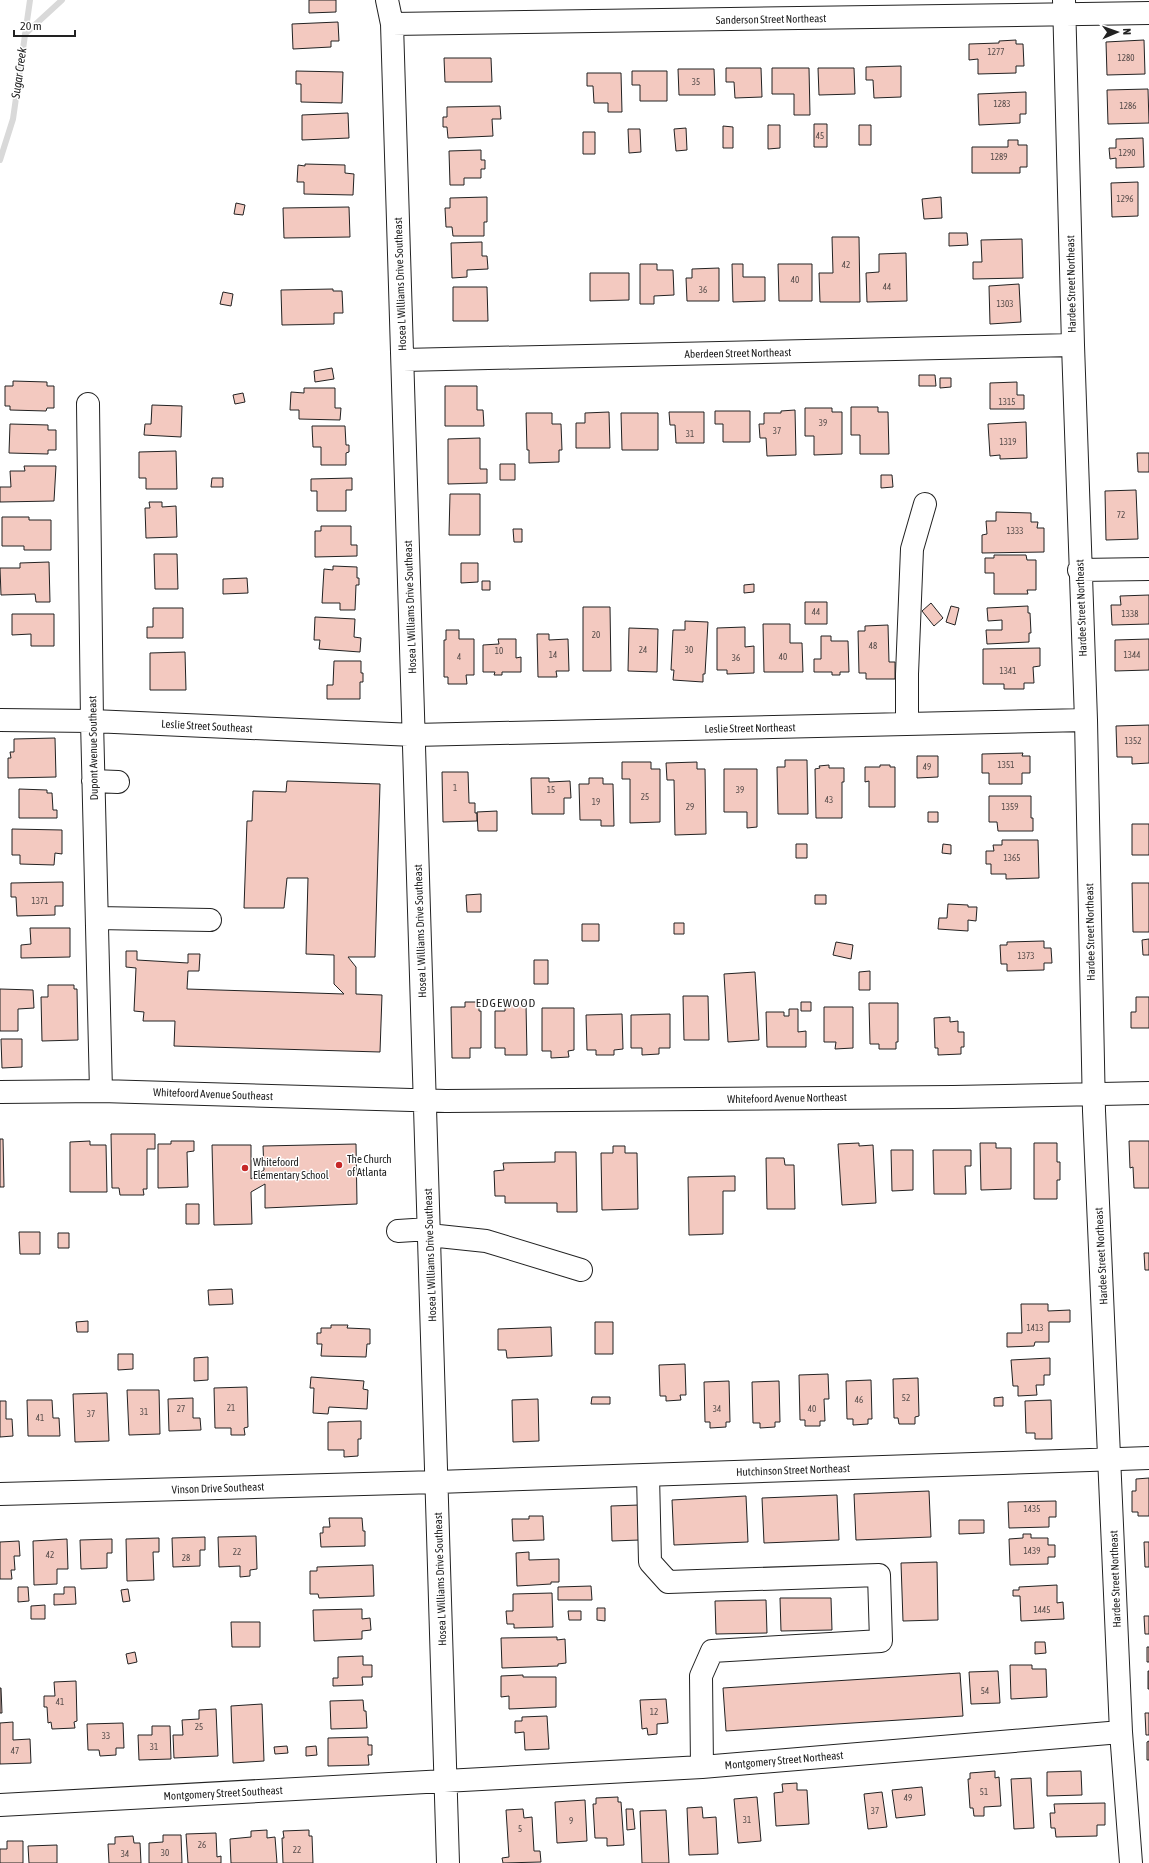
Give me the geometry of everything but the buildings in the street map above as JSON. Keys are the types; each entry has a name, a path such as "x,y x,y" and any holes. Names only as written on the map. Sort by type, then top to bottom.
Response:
{"street":[{"name":"Hosea L Williams Drive Southeast","path":"387,0 392,24 448,1863"},
{"name":"Sanderson Street Northeast","path":"392,24 1065,8 1149,14"},
{"name":"Hardee Street Northeast","path":"1065,8 1079,570 1086,720 1093,1094 1121,1732 1132,1863"},
{"name":"Aberdeen Street Northeast","path":"403,360 1073,345"},
{"name":"Dupont Avenue Southeast","path":"88,404 93,781 101,1091"},
{"path":"907,724 907,674 912,549 925,504"},
{"path":"1079,570 1149,569"},
{"name":"Leslie Street Southeast","path":"0,720 92,721 414,736"},
{"name":"Leslie Street Northeast","path":"414,736 1086,720"},
{"path":"93,781 118,782"},
{"path":"97,918 210,920"},
{"name":"Whitefoord Avenue Southeast","path":"0,1092 101,1091 425,1101"},
{"name":"Whitefoord Avenue Northeast","path":"425,1101 1149,1093"},
{"path":"398,1231 429,1232 486,1241 581,1270"},
{"name":"Hutchinson Street Northeast","path":"437,1482 1149,1458"},
{"path":"648,1475 650,1562 668,1582 879,1575 881,1641 712,1651 701,1676 702,1767"},
{"name":"Vinson Drive Southeast","path":"0,1494 437,1482"},
{"name":"Montgomery Street Northeast","path":"446,1780 702,1767 1121,1732"},
{"name":"Montgomery Street Southeast","path":"0,1805 446,1780"}],"waterway":[{"name":"Sugar Creek","path":"0,160 13,119 30,0"},
{"name":"Sugar Creek","path":"25,34 62,0"}],"place":[{"name":"The Church of Atlanta","path":"339,1165"},
{"name":"Whitefoord Elementary School","path":"245,1168"}],"district":[{"name":"EDGEWOOD","path":"506,1003"}]}
